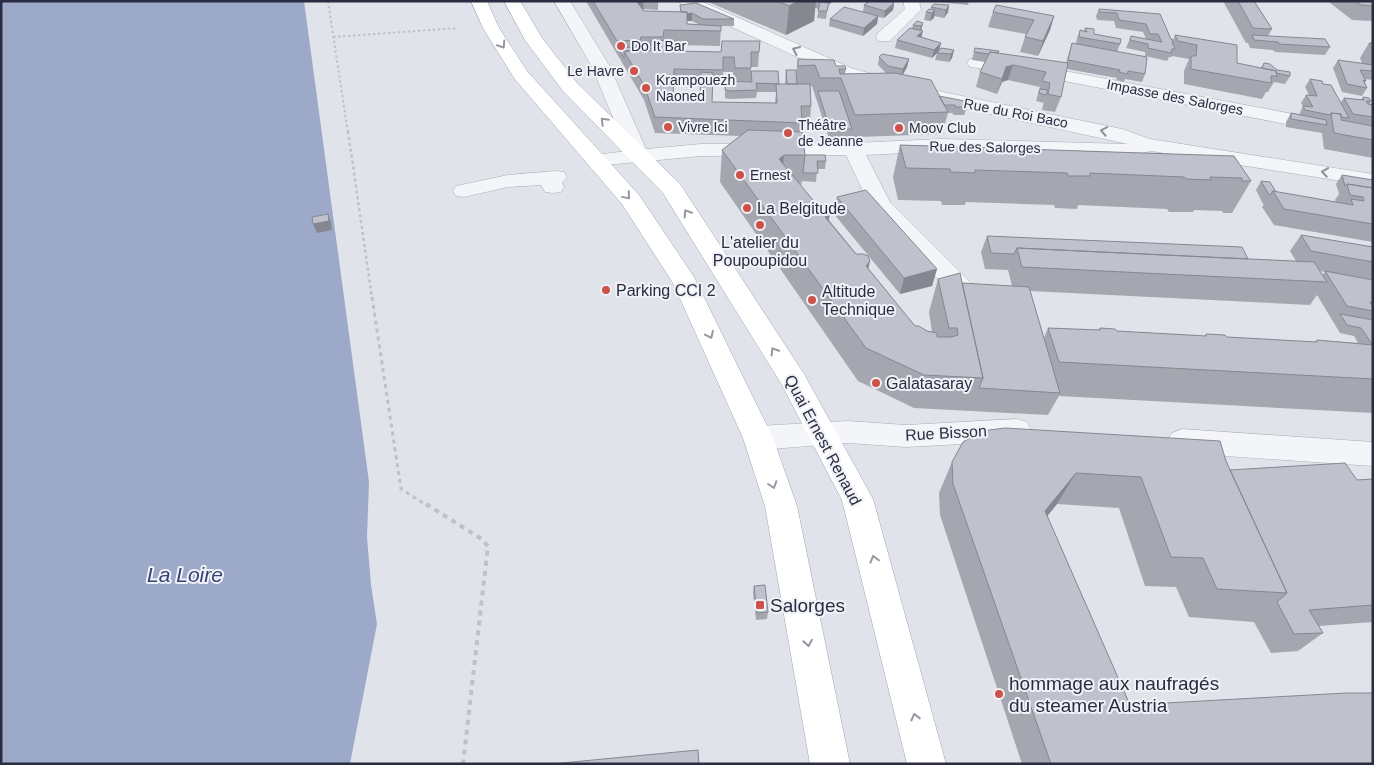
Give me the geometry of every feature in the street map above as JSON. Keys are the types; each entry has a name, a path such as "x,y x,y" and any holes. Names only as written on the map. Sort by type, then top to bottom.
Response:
{"main road":[{"path":"480,1 491,28 520,74 631,200 685,283 758,438 781,506 830,764"},
{"name":"Quai Ernest Renaud","path":"512,1 534,40 570,86 672,189 794,381 857,499 927,764"}],"street":[{"path":"562,1 600,65 638,156"},
{"name":"Rue du Roi Baco","path":"687,1 845,72 956,101 1122,135 1151,145"},
{"path":"884,37 913,10 911,1"},
{"name":"Impasse des Salorges","path":"976,63 1054,74 1373,135"},
{"name":"Rue des Salorges","path":"595,160 700,150 853,149 941,145 1122,151 1151,145 1373,180"},
{"path":"853,149 880,205 963,290"},
{"path":"464,191 508,182 556,177 551,182 553,187"},
{"name":"Rue Bisson","path":"758,438 847,432 906,436 1015,430 1045,432"},
{"path":"1154,439 1373,454"}],"path":[{"path":"328,1 401,489 480,538 488,546 463,764"},
{"path":"333,37 458,28"}],"water":[{"name":"La Loire","path":"1,1 304,1 369,482 367,537 371,585 377,624 350,764 1,764"}],"building":[{"path":"593,1 642,1 637,2 644,11 687,12 687,24 721,26 721,31 664,30 663,37 641,37 640,40 617,41"},
{"path":"777,1 798,1 789,6"},
{"path":"870,1 889,1 894,3 885,11 864,5"},
{"path":"1238,1 1254,1 1272,29 1253,28"},
{"path":"1355,1 1373,1 1373,6 1361,5"},
{"path":"820,2 829,3 827,11 818,11"},
{"path":"696,3 734,19 703,19 692,13 681,12 680,5"},
{"path":"934,4 949,5 946,10 931,7"},
{"path":"996,5 1054,16 1043,41 1025,37 1034,20 993,12"},
{"path":"844,7 878,16 864,28 830,19"},
{"path":"929,9 935,10 932,13 926,12"},
{"path":"1099,9 1160,14 1173,40 1175,49 1172,49 1171,53 1148,48 1148,44 1130,40 1131,36 1162,42 1158,34 1150,34 1146,24 1119,20 1117,13 1100,12"},
{"path":"917,21 923,23 921,26 913,25"},
{"path":"910,28 923,31 917,36 941,43 934,50 897,40"},
{"path":"1085,28 1094,29 1094,34 1121,39 1120,44 1079,37 1080,30 1087,32"},
{"path":"1175,35 1237,45 1237,63 1276,71 1277,76 1271,76 1271,83 1191,69 1191,56 1196,56 1197,45 1178,41"},
{"path":"1252,35 1325,39 1330,47 1279,44 1278,42 1254,40"},
{"path":"651,40 677,41 676,51 721,52 722,41 760,41 759,52 751,52 751,68 735,68 734,57 723,57 723,70 674,69 673,96 700,96 701,72 713,73 712,102 777,103 776,84 810,84 811,106 801,106 802,123 655,117 644,85 624,51 650,51"},
{"path":"1072,43 1147,57 1145,74 1128,71 1127,74 1119,72 1120,70 1068,60"},
{"path":"650,47 650,51 624,51 624,58 618,48"},
{"path":"941,48 954,50 951,54 937,53"},
{"path":"975,48 999,51 998,53 990,52 989,54 974,52"},
{"path":"990,52 1068,63 1061,97 1048,94 1050,83 1042,81 1046,72 1013,65 1006,67 1002,79 980,72"},
{"path":"882,54 909,59 903,69 888,66 879,57"},
{"path":"798,59 834,60 836,66 845,66 846,69 839,69 840,74 894,73 931,80 948,112 855,115 841,78 820,78 815,65 798,66"},
{"path":"1338,60 1373,65 1373,71 1360,70 1366,81 1363,80 1367,88 1347,84"},
{"path":"1264,63 1270,64 1277,70 1290,72 1290,76 1262,68"},
{"path":"786,70 796,70 797,84 787,84"},
{"path":"751,71 778,71 779,84 756,83 757,90 725,90 725,81 752,82"},
{"path":"1310,79 1331,85 1349,118 1341,117 1341,114 1331,113 1330,115 1305,110 1303,106 1313,107 1306,95 1317,96"},
{"path":"1040,89 1048,90 1046,95 1039,93"},
{"path":"818,91 839,91 852,129 830,129"},
{"path":"939,96 965,101 967,107 944,105"},
{"path":"1363,97 1369,98 1371,101 1366,101 1368,104 1373,105 1373,117 1353,114 1344,98 1364,100"},
{"path":"1291,113 1326,120 1327,125 1291,119"},
{"path":"1331,113 1341,114 1341,120 1373,126 1373,140 1334,133"},
{"path":"748,130 802,132 805,155 784,155 779,159 817,205 828,208 830,212 825,217 856,254 868,256 870,261 866,266 915,326 937,333 937,337 958,335 957,328 949,328 938,279 960,273 983,378 924,375 866,348 722,150"},
{"path":"900,145 1234,156 1251,181 1242,181 1242,178 1210,177 1211,180 1090,173 1090,176 1068,176 1067,173 975,170 975,173 951,172 950,169 906,168"},
{"path":"805,155 825,155 826,161 817,161 818,173 803,173"},
{"path":"1342,175 1373,180 1373,188 1347,184 1345,186"},
{"path":"1261,181 1270,182 1276,192 1273,191 1269,195"},
{"path":"1347,184 1373,188 1373,224 1284,209 1273,191 1353,205 1351,199 1364,201 1363,197 1350,195"},
{"path":"866,190 937,269 904,278 837,197"},
{"path":"328,214 329,221 313,224 312,217"},
{"path":"1301,235 1373,247 1373,262 1311,251"},
{"path":"987,236 1242,247 1248,259 1017,248 1014,254 991,253"},
{"path":"1017,248 1314,262 1327,282 1022,267"},
{"path":"1325,271 1373,280 1373,302 1370,302 1373,311 1347,306"},
{"path":"962,283 1029,287 1060,393 979,388 983,378"},
{"path":"1340,314 1373,320 1373,345 1361,328 1347,325"},
{"path":"1048,328 1100,330 1100,328 1115,329 1117,331 1206,336 1206,334 1225,335 1227,337 1317,342 1317,340 1373,345 1373,379 1059,362"},
{"path":"1005,428 1220,441 1226,461 1287,593 1217,589 1203,558 1171,557 1141,477 1076,473 1045,511 1130,705 1373,693 1373,764 1051,764 953,484 952,462 963,442 982,431"},
{"path":"1345,463 1357,480 1373,479 1373,605 1309,610 1323,633 1294,634 1277,602 1287,593 1230,470"},
{"path":"765,585 768,612 757,613 754,586"},
{"path":"698,750 699,764 551,764"}],"place":[{"name":"Do It Bar","path":"621,46"},
{"name":"Le Havre","path":"634,71"},
{"name":"Krampouezh Naoned","path":"646,88"},
{"name":"Vivre Ici","path":"668,127"},
{"name":"Moov Club","path":"899,128"},
{"name":"Théâtre de Jeanne","path":"788,133"},
{"name":"Ernest","path":"740,175"},
{"name":"La Belgitude","path":"747,208"},
{"name":"L'atelier du Poupoupidou","path":"760,225"},
{"name":"Parking CCI 2","path":"606,290"},
{"name":"Altitude Technique","path":"812,300"},
{"name":"Galatasaray","path":"876,383"},
{"name":"Salorges","path":"760,605"},
{"name":"hommage aux naufragés du steamer Austria","path":"999,694"}]}
